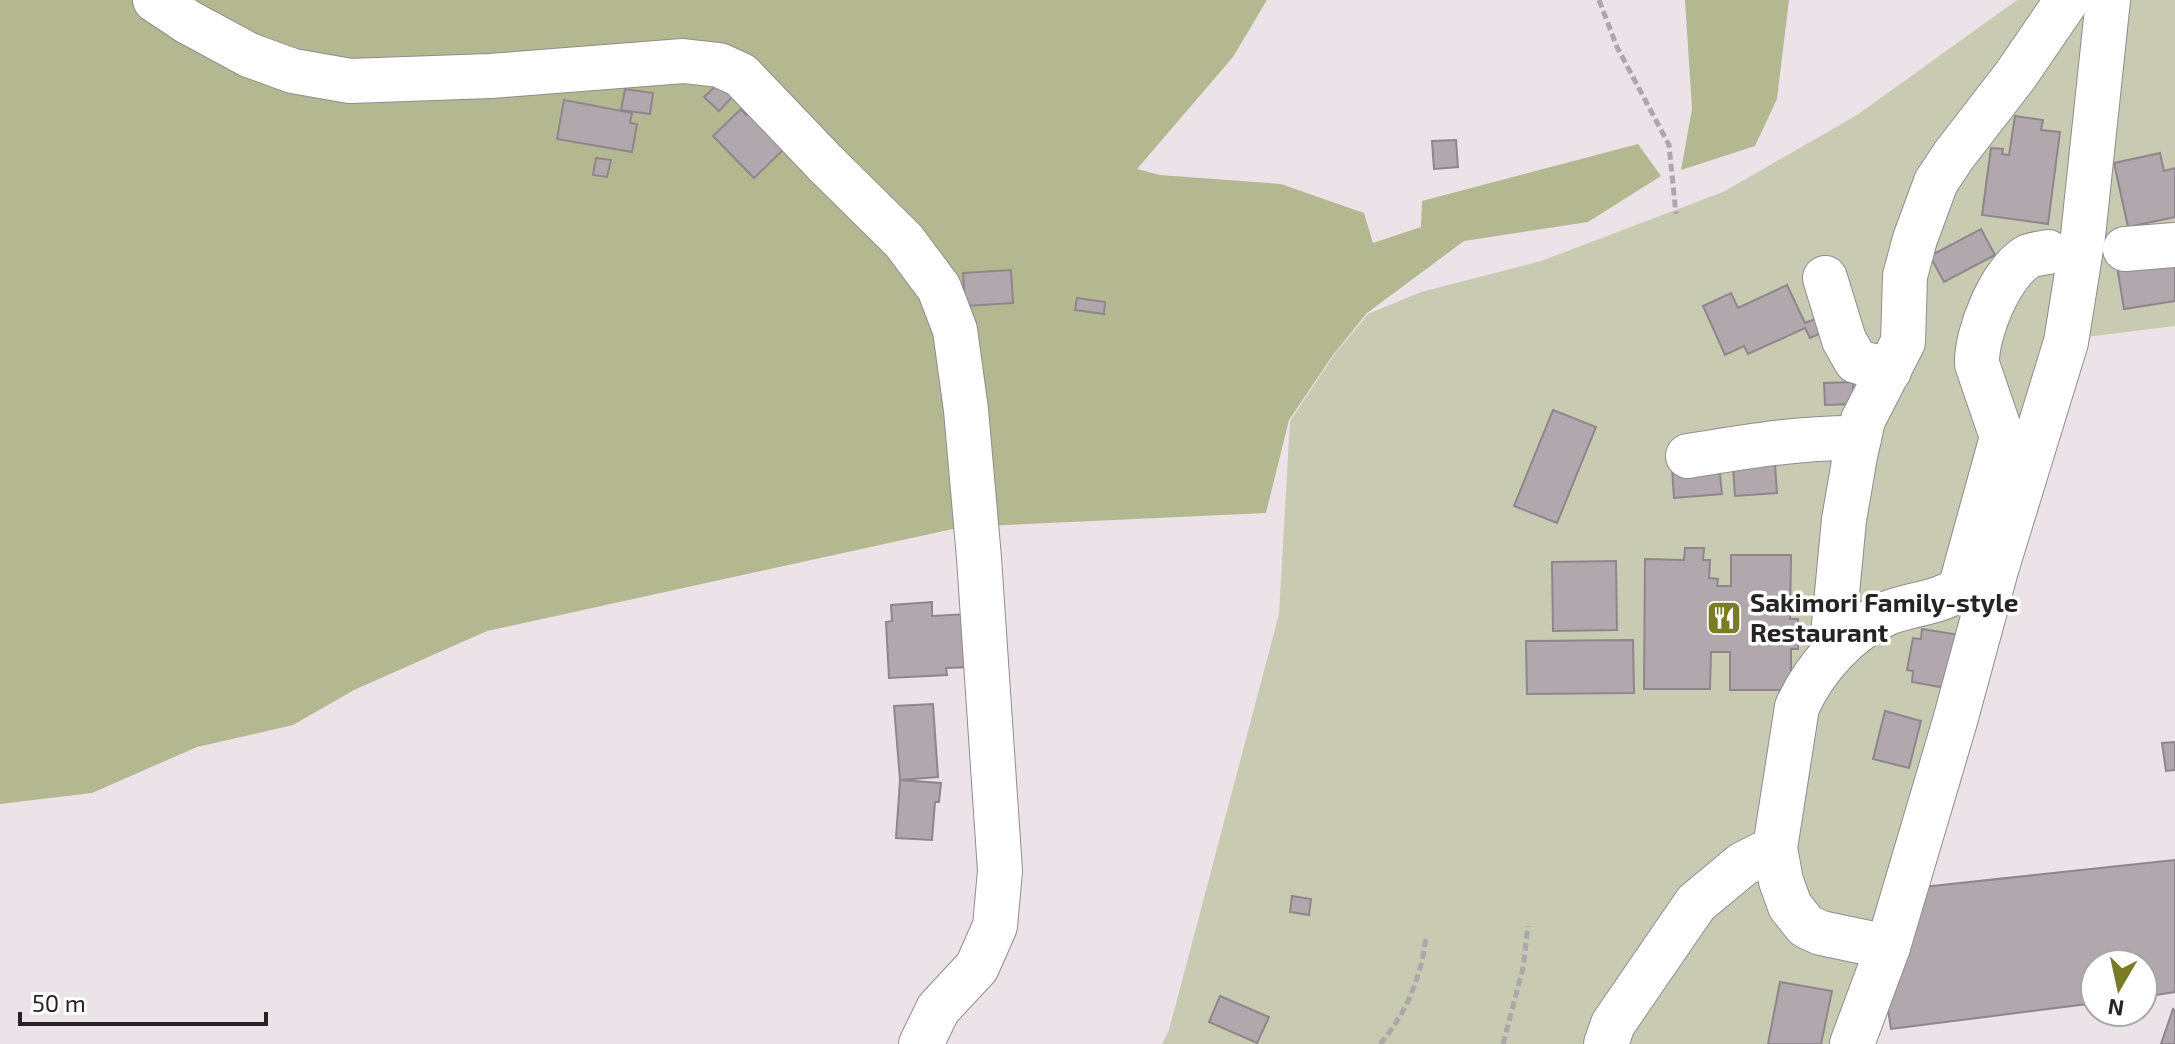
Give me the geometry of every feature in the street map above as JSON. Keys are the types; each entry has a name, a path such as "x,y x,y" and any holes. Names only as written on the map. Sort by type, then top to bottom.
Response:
{"street":[{"path":"155,0 249,55 293,71 350,81 490,76 683,61 719,65 741,75 904,241 939,288 955,330 966,410 1000,871 995,926 977,967 938,1009 921,1044"},
{"path":"1840,646 1834,624 1844,520 1859,438 1863,420 1903,342 1905,276 1936,182 2067,0"},
{"path":"1852,1044 1888,947 1996,570 2066,342 2083,236 2108,0"},
{"path":"2125,249 2175,245"},
{"path":"1888,947 1821,933 1806,926 1790,906 1781,881 1775,848 1797,707 1804,690 1840,646 1886,614 1950,595 1960,589 2002,437 1977,364 1983,324 1988,311 2019,264 2031,255 2048,252"},
{"path":"1825,278 1844,340 1856,361 1889,371"},
{"path":"1688,456 1771,443 1859,438"},
{"path":"1606,1044 1613,1024 1696,903 1743,864 1775,848"}],"path":[{"path":"1599,0 1617,47 1669,145 1676,214"},
{"path":"1503,1044 1523,968 1528,926"},
{"path":"1380,1044 1406,1007 1423,966 1426,938"}],"green space":[{"path":"0,0 1267,0 1233,57 1137,169 1160,175 1281,184 1364,213 1373,243 1421,227 1422,201 1638,144 1661,176 1588,222 1464,241 1367,313 1333,355 1289,420 1266,513 962,527 487,631 354,690 293,725 197,747 92,793 0,804"},
{"path":"1685,0 1789,0 1777,99 1755,146 1681,170 1692,109"},
{"path":"2017,0 2175,0 2175,326 2054,341 1841,1044 1162,1044 1169,1030 1279,614 1290,421 1334,355 1368,314 1421,292 1541,261 1723,192 1857,115"}],"building":[{"path":"719,83 733,96 719,111 704,97"},
{"path":"625,89 653,93 650,114 621,110"},
{"path":"564,100 632,113 630,123 637,124 632,152 557,139"},
{"path":"741,109 746,115 751,110 783,150 754,178 713,136"},
{"path":"2015,116 2043,120 2041,130 2060,132 2048,224 1982,215 1991,148 2003,149 2002,154 2009,155"},
{"path":"1456,140 1458,167 1434,169 1432,141"},
{"path":"2160,153 2164,171 2175,168 2175,217 2128,227 2114,163"},
{"path":"596,158 611,160 607,177 593,175"},
{"path":"1981,229 1995,255 1944,282 1930,256"},
{"path":"2175,256 2175,301 2124,309 2117,266"},
{"path":"1011,270 1013,303 965,306 963,273"},
{"path":"1787,285 1805,323 1822,316 1828,330 1810,338 1805,328 1748,354 1744,346 1725,355 1703,306 1731,293 1738,308"},
{"path":"1077,298 1105,302 1104,314 1075,310"},
{"path":"1853,382 1854,404 1825,405 1824,383"},
{"path":"1553,410 1596,427 1557,523 1514,506"},
{"path":"1719,464 1722,494 1674,498 1672,468"},
{"path":"1775,464 1777,493 1735,496 1733,467"},
{"path":"1685,548 1704,548 1703,560 1710,560 1709,578 1718,579 1717,586 1731,586 1731,555 1791,555 1790,619 1798,619 1798,649 1791,649 1791,690 1730,690 1730,652 1711,652 1710,689 1644,689 1645,559 1684,560"},
{"path":"1616,561 1617,630 1553,631 1552,562"},
{"path":"932,602 932,616 968,614 971,667 946,668 947,675 889,678 886,622 892,621 891,605"},
{"path":"1922,629 1960,635 1951,689 1912,682 1913,671 1907,670 1913,638 1921,639"},
{"path":"1633,640 1634,693 1527,694 1526,641"},
{"path":"933,704 938,777 900,780 894,706"},
{"path":"1885,711 1921,721 1909,768 1873,759"},
{"path":"2175,742 2175,770 2166,771 2162,743"},
{"path":"900,780 941,783 939,802 935,802 932,840 896,838"},
{"path":"2175,860 2175,992 2159,994 2159,948 2079,948 2079,1005 1891,1029 1886,996 1914,888"},
{"path":"1292,896 1311,899 1309,915 1290,912"},
{"path":"1780,982 1832,991 1821,1044 1768,1044"},
{"path":"1220,996 1269,1017 1257,1043 1209,1022"},
{"path":"2173,1009 2175,1044 2161,1044"}],"place":[{"name":"Sakimori Family-style Restaurant","path":"1724,618"}]}
